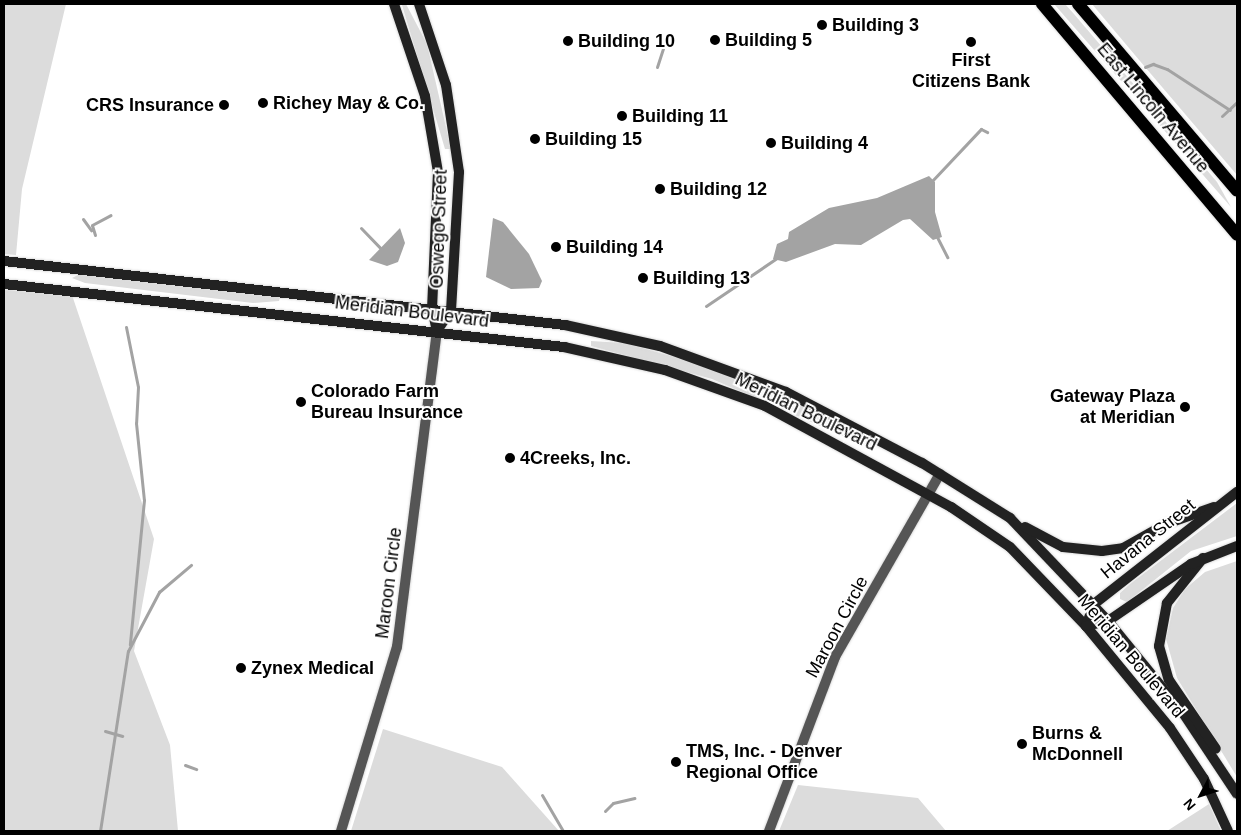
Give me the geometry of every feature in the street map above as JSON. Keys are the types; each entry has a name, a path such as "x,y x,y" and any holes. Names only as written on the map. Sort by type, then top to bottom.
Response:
{"main road":[{"name":"Oswego Street","path":"394,4 425,96 438,172 432,308 437,331"},
{"name":"East Lincoln Avenue","path":"1042,4 1237,235"},
{"name":"East Lincoln Avenue","path":"1078,4 1237,191"},
{"name":"Oswego Street","path":"420,6 444,76 458,160 459,228 452,310 437,331"},
{"name":"Meridian Boulevard","path":"4,261 452,310 600,331 698,357 798,397 940,474 1010,518 1094,604 1108,621 1231,781 1237,794"},
{"name":"Meridian Boulevard","path":"4,284 437,331 578,350 693,379 799,423 929,494 1004,541 1086,626 1182,745 1228,831"},
{"name":"Havana Street","path":"1086,626 1094,604 1214,507 1237,492"},
{"path":"1010,518 1063,547 1102,552 1123,548 1166,524 1214,507"},
{"path":"1086,626 1108,621 1203,558 1237,546"},
{"path":"1203,558 1167,602 1160,627 1160,652 1169,680 1206,732 1231,781"}],"street":[{"name":"Maroon Circle","path":"340,831 397,647 437,331"},
{"name":"Maroon Circle","path":"769,831 835,657 940,474"}],"shaded area":[{"path":"4,4 66,4 22,189 16,255 4,254"},
{"path":"406,4 427,44 451,149 445,149 402,5"},
{"path":"1054,4 1065,4 1074,14 1217,182 1231,207"},
{"path":"1092,4 1237,4 1237,175 1145,67"},
{"path":"929,176 935,182 935,212 942,237 933,240 910,219 903,220 861,245 835,244 786,262 773,259 777,244 788,239 789,232 829,208 877,198"},
{"path":"493,218 503,222 529,254 542,281 539,288 511,289 486,277"},
{"path":"400,228 405,243 398,262 387,266 369,260"},
{"path":"82,273 280,297 279,301 253,303 85,283 72,278"},
{"path":"4,290 72,295 154,539 134,651 170,745 178,831 4,831"},
{"path":"591,341 624,343 693,362 796,403 873,444 871,448 712,379 591,346"},
{"path":"1237,503 1237,536 1191,551 1127,602 1120,599 1120,593 1130,584"},
{"path":"1237,561 1237,777 1177,678 1166,639 1173,608 1185,589 1205,572"},
{"path":"383,729 502,767 559,831 351,831"},
{"path":"798,785 918,798 946,831 779,831"},
{"path":"1209,804 1221,831 1167,831"}],"waterway":[{"path":"657,67 666,40"},
{"path":"1145,67 1153,64 1167,69 1230,110"},
{"path":"1222,116 1237,102"},
{"path":"931,182 981,129 987,132"},
{"path":"95,235 92,225 111,215"},
{"path":"83,219 91,230"},
{"path":"361,228 381,249"},
{"path":"936,235 947,257"},
{"path":"706,306 777,258"},
{"path":"126,327 138,387 136,423 144,500 130,644"},
{"path":"100,831 128,651 159,592 191,565"},
{"path":"105,731 122,736"},
{"path":"185,765 196,769"},
{"path":"542,795 563,831"},
{"path":"605,811 613,803 634,798"}],"place":[{"name":"Building 3","path":"822,25"},
{"name":"Building 5","path":"715,40"},
{"name":"Building 10","path":"568,41"},
{"name":"First Citizens Bank","path":"971,42"},
{"name":"Richey May & Co.","path":"263,103"},
{"name":"CRS Insurance","path":"224,105"},
{"name":"Building 11","path":"622,116"},
{"name":"Building 15","path":"535,139"},
{"name":"Building 4","path":"771,143"},
{"name":"Building 12","path":"660,189"},
{"name":"Building 14","path":"556,247"},
{"name":"Building 13","path":"643,278"},
{"name":"Colorado Farm Bureau Insurance","path":"301,402"},
{"name":"Gateway Plaza at Meridian","path":"1185,407"},
{"name":"4Creeks, Inc.","path":"510,458"},
{"name":"Zynex Medical","path":"241,668"},
{"name":"Burns & McDonnell","path":"1022,744"},
{"name":"TMS, Inc. - Denver Regional Office","path":"676,762"}]}
